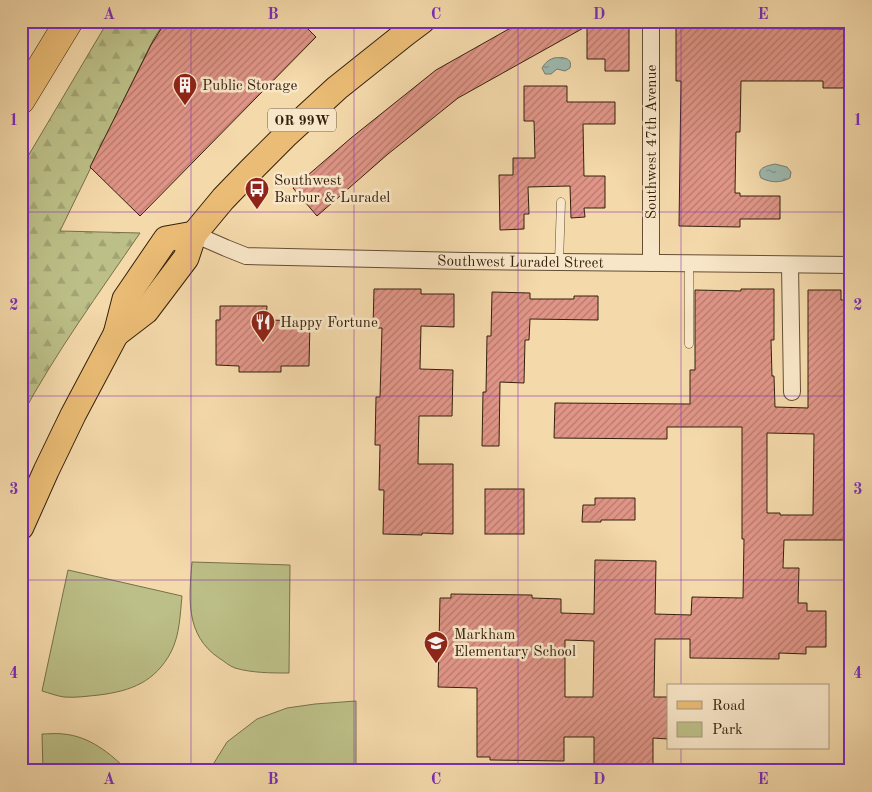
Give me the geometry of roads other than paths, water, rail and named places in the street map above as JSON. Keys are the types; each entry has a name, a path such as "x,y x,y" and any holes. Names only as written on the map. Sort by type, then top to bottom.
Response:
{"highway":[{"path":"21,100 69,21"}],"main road":[{"name":"OR 99W","path":"194,234 223,199 287,134 337,88 422,21"},
{"path":"21,527 73,415 116,334 124,299 166,239 194,234"}],"street":[{"name":"Southwest 47th Avenue","path":"651,21 652,263"},
{"name":"Southwest Luradel Street","path":"194,234 246,256 851,265"},
{"path":"790,265 792,392"}],"lane":[{"path":"559,262 561,202"},
{"path":"689,264 689,344"}],"water":[{"path":"554,58 568,60 571,64 570,68 565,71 557,69 551,74 545,74 542,68"},
{"path":"775,164 787,167 791,172 790,178 776,182 761,178 761,170"}],"place":[{"name":"Public Storage","path":"185,106"},
{"name":"Southwest Barbur & Luradel","path":"257,210"},
{"name":"Happy Fortune","path":"263,343"},
{"name":"Markham Elementary School","path":"436,664"}]}
